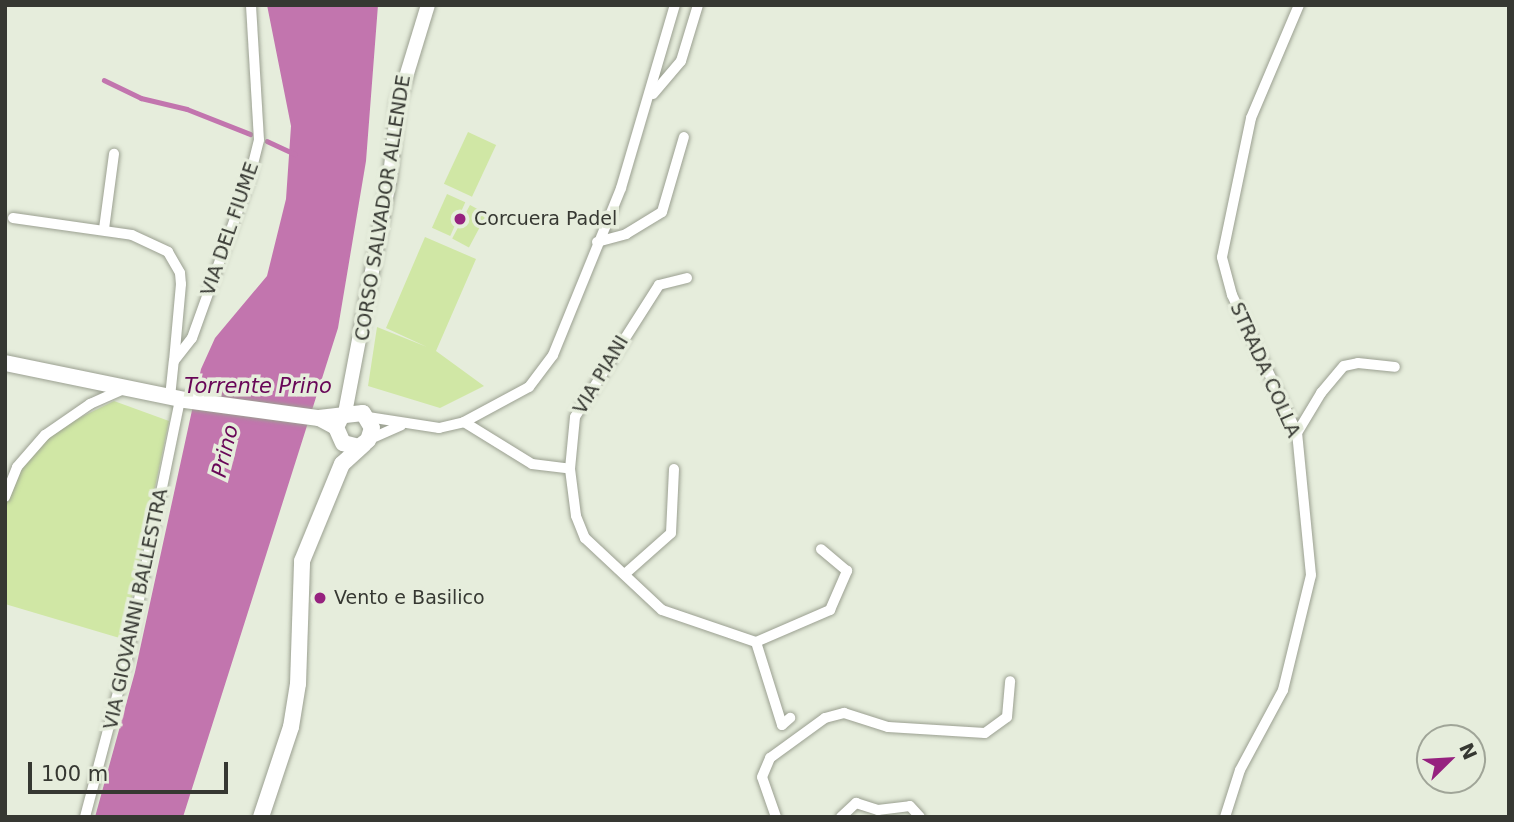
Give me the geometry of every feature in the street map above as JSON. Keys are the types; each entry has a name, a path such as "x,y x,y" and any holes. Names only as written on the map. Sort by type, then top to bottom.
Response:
{"main road":[{"path":"5,363 178,399 340,423 365,415 372,428 366,442 342,464 302,561 298,684 291,727 261,817"},
{"path":"340,423 347,446 366,442"},
{"path":"340,423 342,464"}],"street":[{"name":"VIA DEL FIUME","path":"174,362 192,338 249,180 258,140 251,5"},
{"name":"CORSO SALVADOR ALLENDE","path":"340,423 352,394 390,176 398,103 428,5"},
{"path":"352,394 365,415 402,425 439,428 464,422 529,387 553,355 597,242 651,96 675,5"},
{"path":"651,96 681,61 698,5"},
{"name":"STRADA COLLA","path":"1225,817 1240,770 1283,690 1309,589 1311,558 1297,433 1231,295 1222,257 1251,118 1299,5"},
{"path":"597,242 626,234 662,212 684,137"},
{"path":"104,229 114,155"},
{"name":"VIA DEL FIUME","path":"13,218 104,229 152,242 175,262 181,284 174,362 178,399"},
{"name":"VIA PIANI","path":"687,278 659,285 620,342 575,417 570,469 576,516 585,538 626,573 662,610 756,642"},
{"path":"1297,433 1321,393 1344,366 1358,363 1395,367"},
{"path":"5,497 17,467 45,435 90,404 126,388"},
{"name":"VIA GIOVANNI BALLESTRA","path":"85,817 127,658 178,399"},
{"path":"464,422 532,464 570,469"},
{"path":"366,442 402,425"},
{"path":"626,573 671,533 674,469"},
{"path":"790,718 782,725 756,642 830,610 846,570 821,549"},
{"path":"776,817 762,777 770,758 825,718 844,713 888,727 985,733 1007,717 1010,681"},
{"path":"841,817 856,803 878,810 910,806 920,817"}],"green space":[{"path":"468,132 496,145 472,197 444,184"},
{"path":"447,194 465,202 450,236 432,228"},
{"path":"470,205 487,214 469,247 452,239"},
{"path":"425,237 476,259 436,351 484,386 440,408 368,386 377,327 427,347 386,328"},
{"path":"114,401 169,421 123,639 5,604 5,504 21,468 34,449 71,422"}],"water":[{"name":"Torrente Prino","path":"267,5 378,5 366,161 338,328 183,817 95,817 135,672 201,369 215,338 267,276 286,199 291,126"}],"waterway":[{"path":"104,80 141,98 187,109 250,134"},
{"path":"267,141 295,154"}],"place":[{"name":"Corcuera Padel","path":"460,219"},
{"name":"Vento e Basilico","path":"320,598"}],"water label":[{"name":"Prino","path":"225,451"}]}
